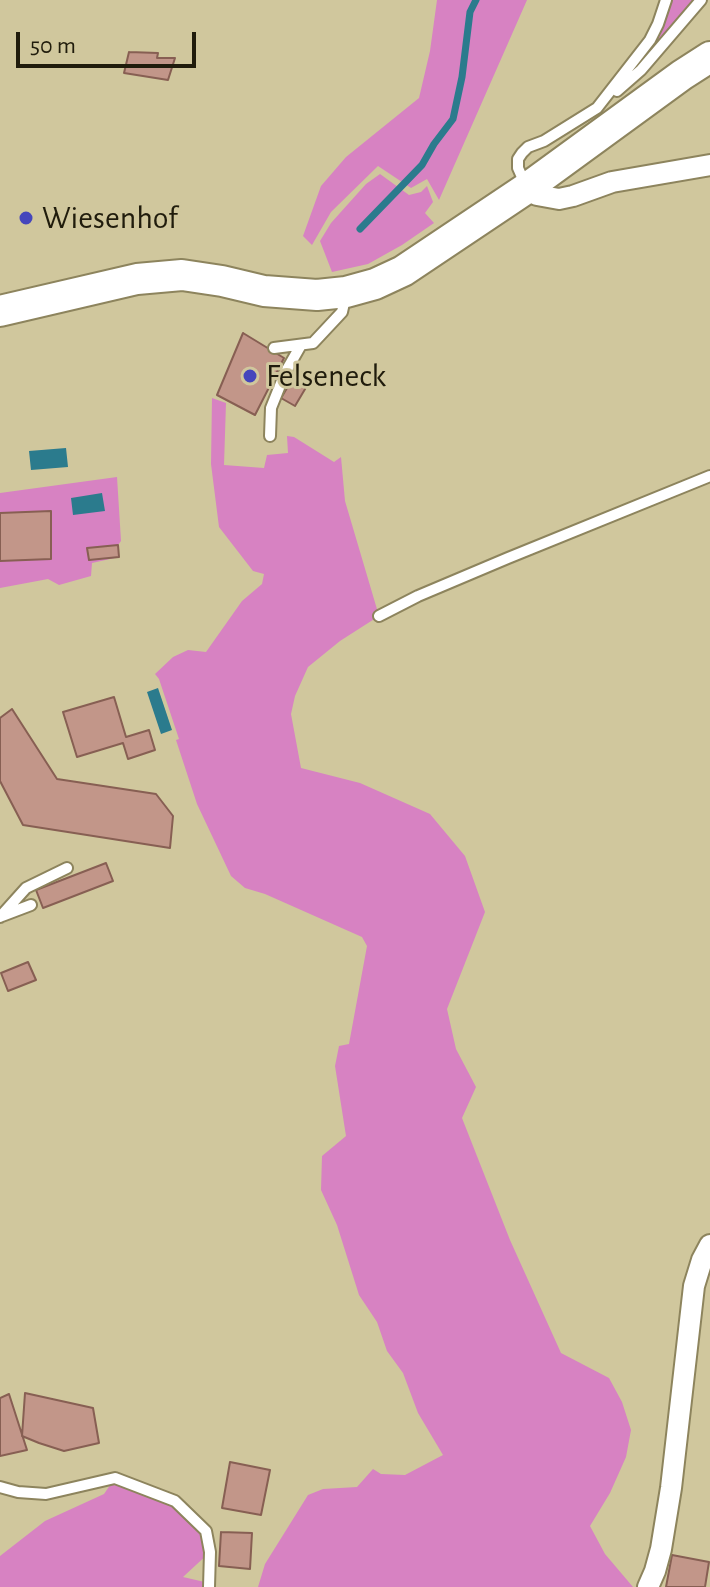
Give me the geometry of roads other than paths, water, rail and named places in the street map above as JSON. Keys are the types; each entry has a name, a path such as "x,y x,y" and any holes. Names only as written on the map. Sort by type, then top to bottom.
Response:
{"main road":[{"path":"0,311 137,279 182,275 264,291 317,295 346,292 375,284 403,271 527,188 710,57"}],"street":[{"path":"527,188 537,195 559,199 612,182 710,165"},
{"path":"648,1587 661,1549 671,1488 694,1286 710,1245"}],"lane":[{"path":"597,108 650,40 666,0"},
{"path":"527,188 518,168 522,153 597,108 641,70 701,0"},
{"path":"274,348 313,343 342,312 346,292"},
{"path":"270,436 271,408 285,373 301,345"},
{"path":"379,616 418,596 710,476"},
{"path":"0,917 26,888 67,868"},
{"path":"0,917 31,905"},
{"path":"0,1487 46,1494 115,1478 175,1501 206,1531 210,1552 209,1587"}],"water":[{"path":"66,448 68,467 31,470 29,451"},
{"path":"102,493 105,511 73,515 71,498"},
{"path":"158,688 172,730 161,734 147,692"}],"waterway":[{"path":"360,229 422,165 453,119 470,12 476,0"}],"place":[{"name":"Wiesenhof","path":"26,218"},
{"name":"Felseneck","path":"250,376"}]}
